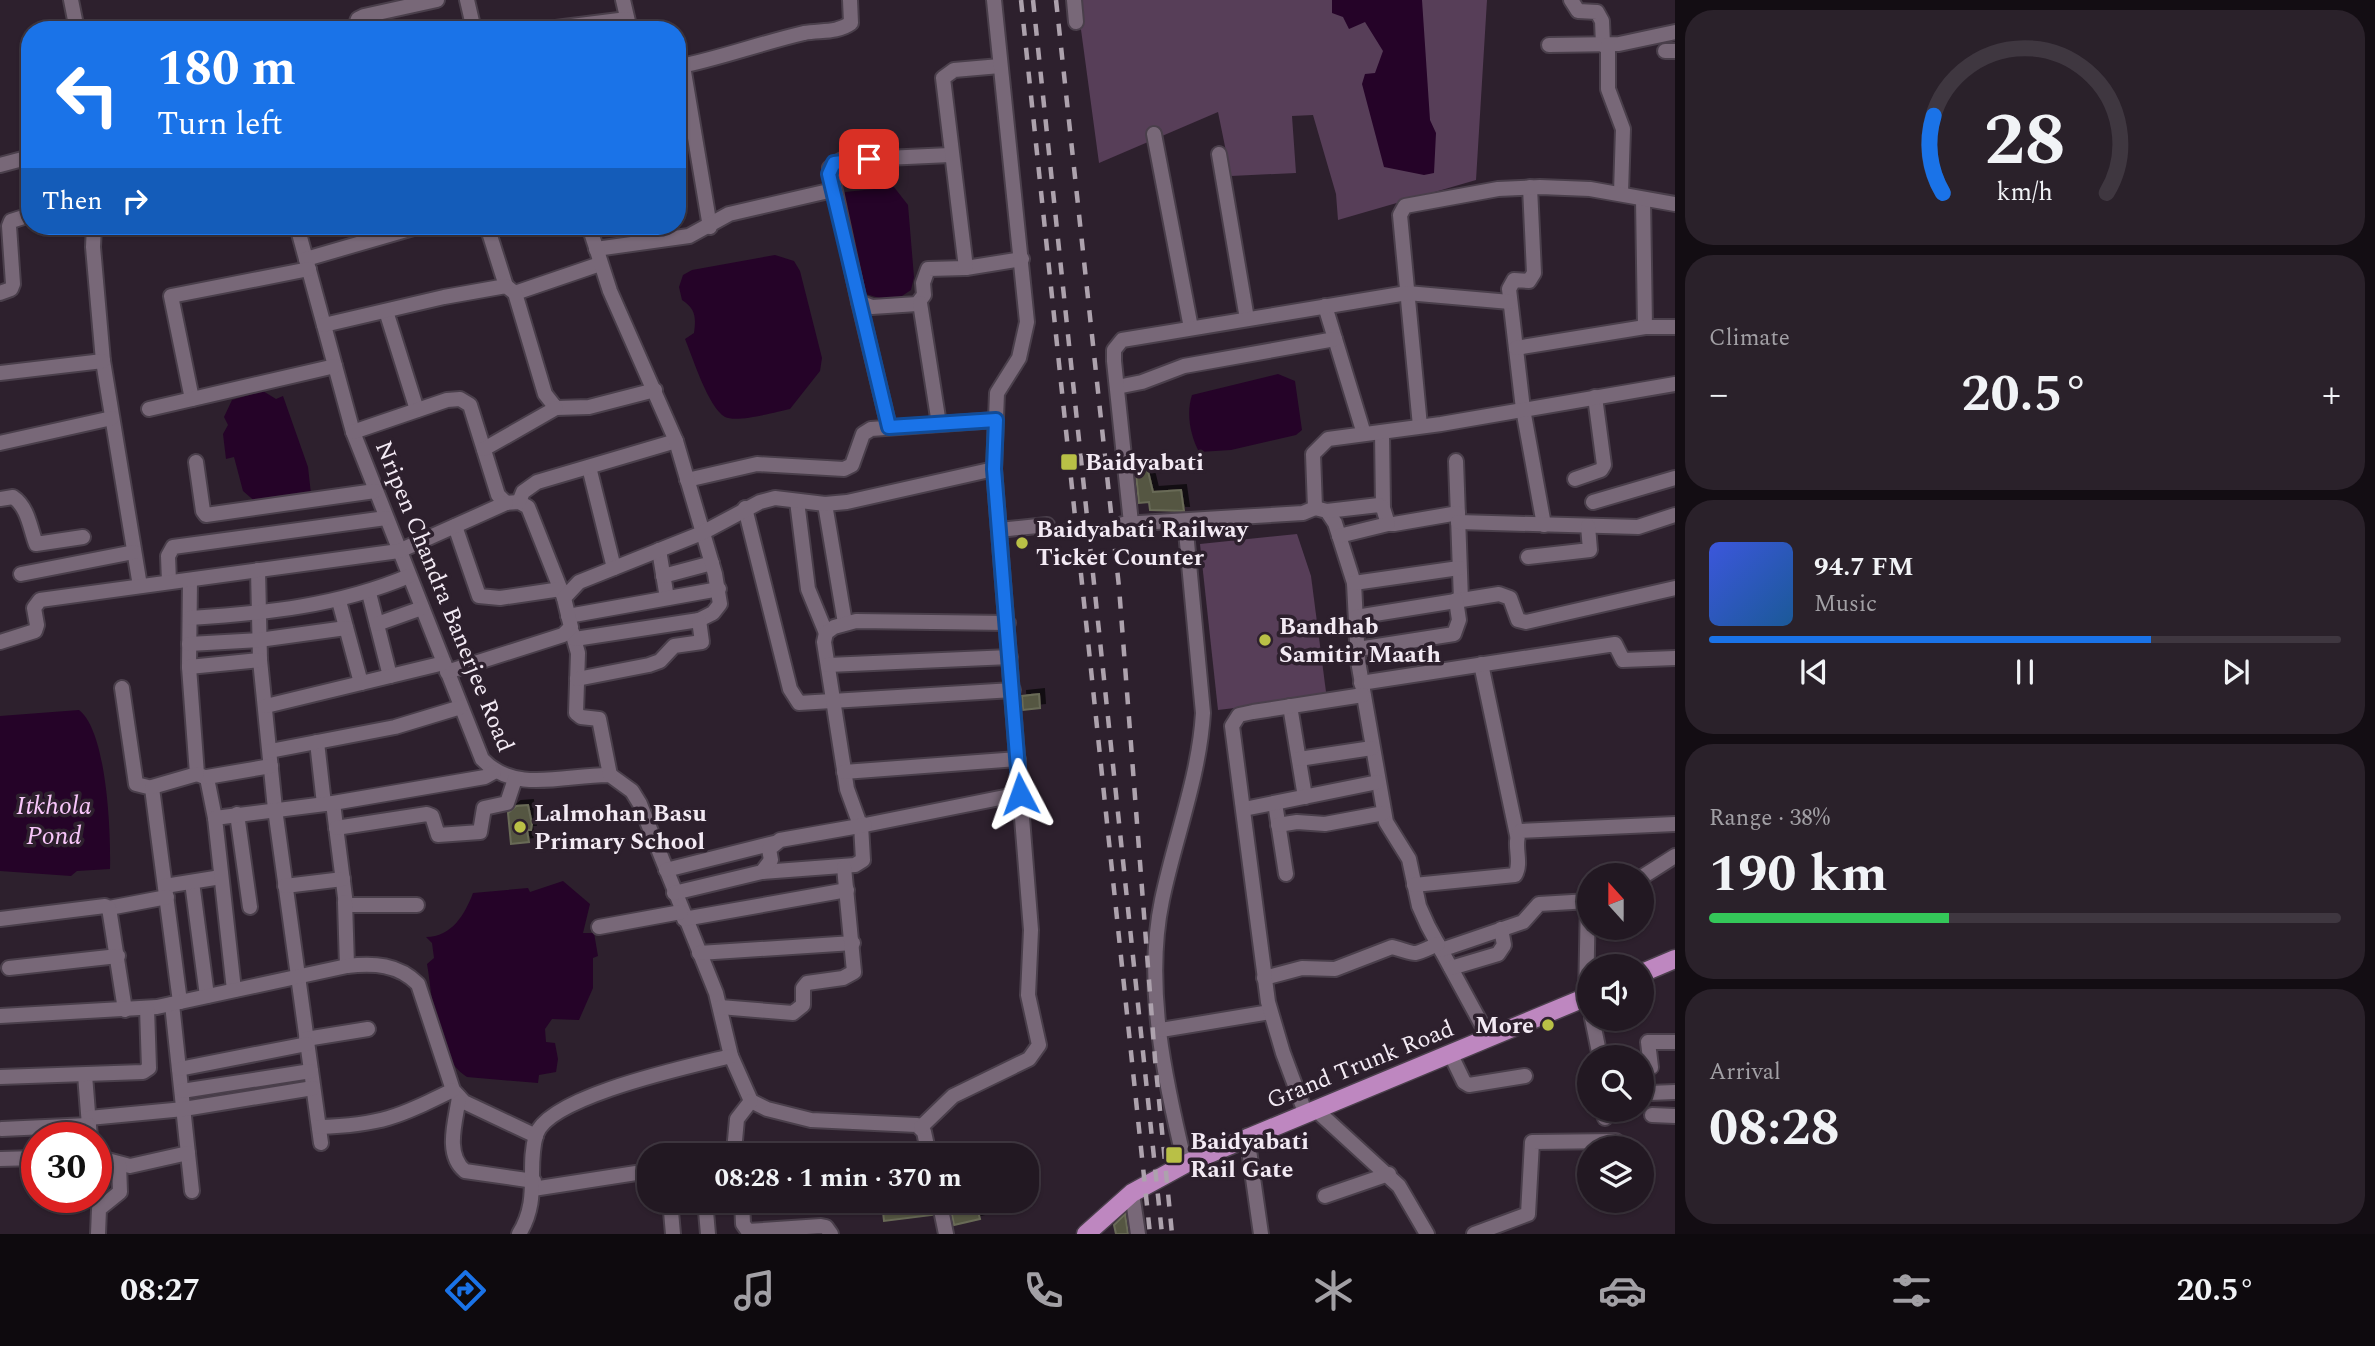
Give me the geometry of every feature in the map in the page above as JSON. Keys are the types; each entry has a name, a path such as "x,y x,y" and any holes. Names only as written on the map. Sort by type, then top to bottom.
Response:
{"main road":[{"path":"1654,968 1675,959"},
{"name":"Grand Trunk Road","path":"1086,1234 1132,1193 1185,1164 1310,1110 1577,1004"}],"street":[{"path":"71,0 75,21"},
{"path":"357,21 364,16 437,0"},
{"path":"467,0 472,21"},
{"path":"624,0 628,21"},
{"path":"686,64 808,32 846,27 852,23 850,0"},
{"path":"353,432 447,400 460,400 470,405 498,495 528,507 563,594 571,627 577,679 576,713 581,717 599,719 610,775 632,791 640,804 720,1007 730,1056 751,1101 767,1109 811,1120 921,1127 953,1096 1028,1059 1039,1045 1028,995 1031,930 994,469 997,393 1019,358 1026,332 994,0"},
{"path":"1074,0 1076,22"},
{"path":"1571,0 1578,11 1597,12 1600,15 1606,45 1608,89 1623,129 1621,193"},
{"path":"1549,45 1606,45 1675,32"},
{"path":"966,268 950,155 943,78 954,70 1000,66"},
{"path":"686,98 710,227"},
{"path":"1154,134 1191,328"},
{"path":"1219,154 1247,319"},
{"path":"889,427 833,190 830,167 842,160 950,155"},
{"path":"0,166 21,160"},
{"path":"1530,187 1534,274 1529,281 1519,279 1511,283 1510,302 1524,409 1544,525"},
{"path":"1420,426 1400,215 1405,206 1498,189 1530,187 1621,193 1675,204"},
{"path":"596,249 689,236 710,227 729,214 833,190"},
{"path":"1643,199 1646,327"},
{"path":"0,293 11,289 13,284 9,226 11,221 21,218"},
{"path":"94,235 103,361 140,586"},
{"name":"Nripen Chandra Banerjee Road","path":"299,235 353,432 482,759 494,772 515,779 610,775"},
{"path":"192,399 171,296 307,264 393,235"},
{"path":"491,235 545,394 556,408"},
{"path":"571,627 699,620 713,613 720,604 712,563 676,441 600,264 592,235"},
{"path":"939,424 920,303 925,295 923,283 928,270 966,268 1021,259"},
{"path":"324,326 386,311 511,290 600,264"},
{"path":"1383,508 1372,504 1291,515 1127,523 1114,350 1122,340 1406,293 1510,302"},
{"path":"859,302 872,307 920,303"},
{"path":"1325,306 1364,434"},
{"path":"386,311 417,410"},
{"path":"1516,348 1646,327 1675,327"},
{"path":"1117,387 1142,382 1184,366 1335,338"},
{"path":"0,373 103,361"},
{"path":"149,409 335,366"},
{"path":"1489,1038 1419,906 1409,859 1390,831 1384,813 1362,689 1354,583 1339,536 1321,509 1313,454 1328,439 1675,384"},
{"path":"484,449 556,408 589,407 655,390"},
{"path":"1574,479 1601,470 1604,465 1595,397"},
{"path":"0,443 112,418"},
{"path":"687,480 757,464 844,469 857,457 863,434 889,427 996,420"},
{"path":"1382,432 1383,508 1388,524"},
{"path":"0,642 34,631 37,625 34,608 40,600 399,551 513,502 529,486 676,441"},
{"path":"1358,649 1454,634 1459,620 1456,461"},
{"path":"195,462 203,511 206,515 375,491"},
{"path":"589,467 614,568"},
{"path":"455,526 479,596 500,598 563,594 579,582 702,533 745,509 775,498 825,504 847,502 994,469"},
{"path":"1593,502 1675,478"},
{"path":"0,499 17,499 38,545 83,537"},
{"path":"674,893 762,872 844,867 863,860 863,825 855,817 844,772 824,642 826,633 808,589 797,501"},
{"path":"825,504 845,623"},
{"path":"745,509 793,698 799,703 1013,690"},
{"path":"1339,536 1388,524 1458,518 1544,525 1646,526 1675,515"},
{"path":"169,582 168,556 173,547 386,518"},
{"path":"1185,521 1203,713 1197,765 1159,921 1156,962 1167,1082 1185,1164"},
{"path":"999,530 1047,525"},
{"path":"1528,557 1590,550 1588,526"},
{"path":"659,550 667,598"},
{"path":"21,574 134,552"},
{"path":"663,576 712,563"},
{"path":"1354,583 1459,568"},
{"path":"258,570 258,640 275,809 321,1143"},
{"path":"190,618 257,613 339,601 369,593 409,576"},
{"path":"190,580 189,667 202,776 215,818 234,990"},
{"path":"266,705 390,676 446,667 548,642 563,635 571,627 667,598 719,589"},
{"path":"1356,617 1506,595 1510,598 1518,620 1526,622 1675,589"},
{"path":"369,593 390,676"},
{"path":"339,601 361,683"},
{"path":"377,624 422,608"},
{"path":"577,679 649,665 660,661 674,646 697,644 702,636 699,620"},
{"path":"826,633 845,623 1008,623"},
{"path":"189,644 258,640 345,628"},
{"path":"1427,1234 1409,1200 1389,1174 1310,1110 1270,1012 1234,720 1246,713 1290,706 1481,664 1615,645 1623,660 1675,658"},
{"path":"828,665 1010,657"},
{"path":"189,667 260,660"},
{"path":"1414,885 1515,875 1519,866 1517,835 1481,664"},
{"path":"122,688 136,784 152,787 202,776 271,766"},
{"path":"1290,706 1305,797"},
{"path":"270,751 395,727 461,707"},
{"path":"317,742 336,828 345,902 347,966"},
{"path":"1299,759 1372,748"},
{"path":"844,772 1018,759"},
{"path":"215,818 329,804 485,777 494,772"},
{"path":"336,828 427,814 432,816 438,835 480,832 484,808 507,803 515,779"},
{"path":"1244,809 1378,782"},
{"path":"152,787 166,891 179,1069 192,1191"},
{"path":"666,870 774,843 1020,794"},
{"path":"1275,803 1286,874"},
{"path":"1278,825 1297,822 1325,824 1384,813"},
{"path":"237,814 250,907"},
{"path":"1517,835 1520,831 1528,830 1675,824"},
{"path":"762,872 768,866 769,849 774,843"},
{"path":"1654,869 1675,856"},
{"path":"720,1007 799,1011 803,1005 803,988 807,983 843,978 854,972 844,867"},
{"path":"0,919 105,906 109,908 192,881 220,877"},
{"path":"285,886 342,879"},
{"path":"192,881 207,996"},
{"path":"600,928 847,890"},
{"path":"345,902 348,906 417,905"},
{"path":"1264,978 1302,968 1325,971 1392,947 1409,955 1528,919 1539,904 1577,902"},
{"path":"109,908 125,1010"},
{"path":"1451,968 1498,954 1504,945 1501,929"},
{"path":"699,953 853,943"},
{"path":"9,968 118,956"},
{"path":"0,1016 147,1008 347,966 369,963 390,967 408,974 418,984 456,1094 452,1148 457,1165 465,1171 534,1185 637,1172"},
{"path":"0,1077 138,1073 149,1068 147,1008"},
{"path":"1161,1030 1270,1012"},
{"path":"179,1069 368,1029"},
{"path":"1648,1045 1648,1042 1675,1042"},
{"path":"1450,1054 1464,1082 1469,1085 1525,1076"},
{"path":"519,1234 526,1223 534,1185 536,1136 543,1122 558,1110 618,1087 730,1056"},
{"path":"182,1091 311,1071"},
{"path":"85,1074 89,1122"},
{"path":"112,1123 313,1088"},
{"path":"1654,1093 1675,1092"},
{"path":"319,1127 362,1126 390,1120 456,1094"},
{"path":"456,1094 464,1102 536,1136"},
{"path":"736,1143 737,1119 751,1101"},
{"path":"1654,1115 1675,1116"},
{"path":"921,1127 926,1143"},
{"path":"2,1129 21,1129"},
{"path":"1247,1136 1261,1234"},
{"path":"1474,1234 1528,1214 1532,1142 1577,1141"},
{"path":"112,1162 134,1165 188,1153"},
{"path":"0,1158 21,1158"},
{"path":"99,1234 99,1209 120,1192 119,1164"},
{"path":"1325,1196 1389,1174"},
{"path":"1132,1193 1138,1234"},
{"path":"671,1213 673,1234"},
{"path":"706,1213 708,1234"},
{"path":"743,1213 743,1224 748,1231 821,1226 826,1227 831,1234"},
{"path":"942,1213 946,1234"}],"path":[{"path":"1047,525 1127,523"}],"shaded area":[{"path":"1077,0 1487,0 1476,180 1338,220 1336,194 1313,115 1292,116 1296,173 1231,176 1218,112 1099,163"},
{"name":"Bandhab Samitir Maath","path":"1297,534 1311,576 1326,692 1319,698 1218,710 1200,544"}],"water":[{"path":"1332,0 1422,0 1430,120 1436,133 1434,173 1424,175 1384,167 1362,84 1365,74 1375,73 1383,51 1365,22 1349,29 1343,17 1332,13"},
{"path":"894,187 908,205 914,277 911,290 893,302 859,292 840,205 845,192"},
{"path":"775,255 794,261 800,271 822,358 820,371 790,409 731,419 719,412 707,393 685,339 694,333 695,318 690,307 682,300 679,287 683,275 692,270"},
{"path":"1278,374 1295,381 1302,430 1296,435 1231,450 1199,452 1190,424 1192,395"},
{"path":"263,391 276,399 283,396 308,467 311,494 258,504 243,491 234,457 226,459 223,434 228,425 224,417 232,400"},
{"name":"Itkhola Pond","path":"79,710 88,721 96,739 101,760 110,832 110,869 77,871 71,876 0,871 0,716"},
{"path":"563,881 590,904 583,933 594,933 598,956 593,958 593,988 579,1020 552,1019 545,1029 546,1042 555,1043 558,1059 556,1072 539,1075 538,1083 467,1077 456,1068 441,1041 427,964 434,958 432,943 426,937 450,929 466,909 473,893 528,888 530,892"}],"building":[{"path":"1146,463 1153,492 1181,490 1184,511 1150,510 1149,502 1139,503 1135,465"},
{"path":"1039,694 1040,708 1023,710 1022,696"},
{"name":"Lalmohan Basu Primary School","path":"528,805 532,824 531,830 527,830 529,842 511,844 508,813 516,806"},
{"path":"883,1213 932,1213 932,1215 884,1221"},
{"path":"952,1213 978,1213 980,1219 954,1225"},
{"path":"1125,1214 1128,1234 1116,1234 1114,1225"}],"railway":[{"path":"1021,0 1150,1234"},
{"path":"1033,0 1162,1234"},
{"path":"1056,0 1119,587 1155,1059 1172,1234"}],"place":[{"name":"Baidyabati","path":"1069,462"},
{"name":"Baidyabati Railway Ticket Counter","path":"1022,543"},
{"name":"Bandhab Samitir Maath","path":"1265,640"},
{"name":"Lalmohan Basu Primary School","path":"520,827"},
{"name":"More","path":"1548,1025"},
{"name":"Baidyabati Rail Gate","path":"1174,1155"}],"route":[{"path":"869,159 834,163 829,174 889,427 996,420 994,469 1020,794"}]}
